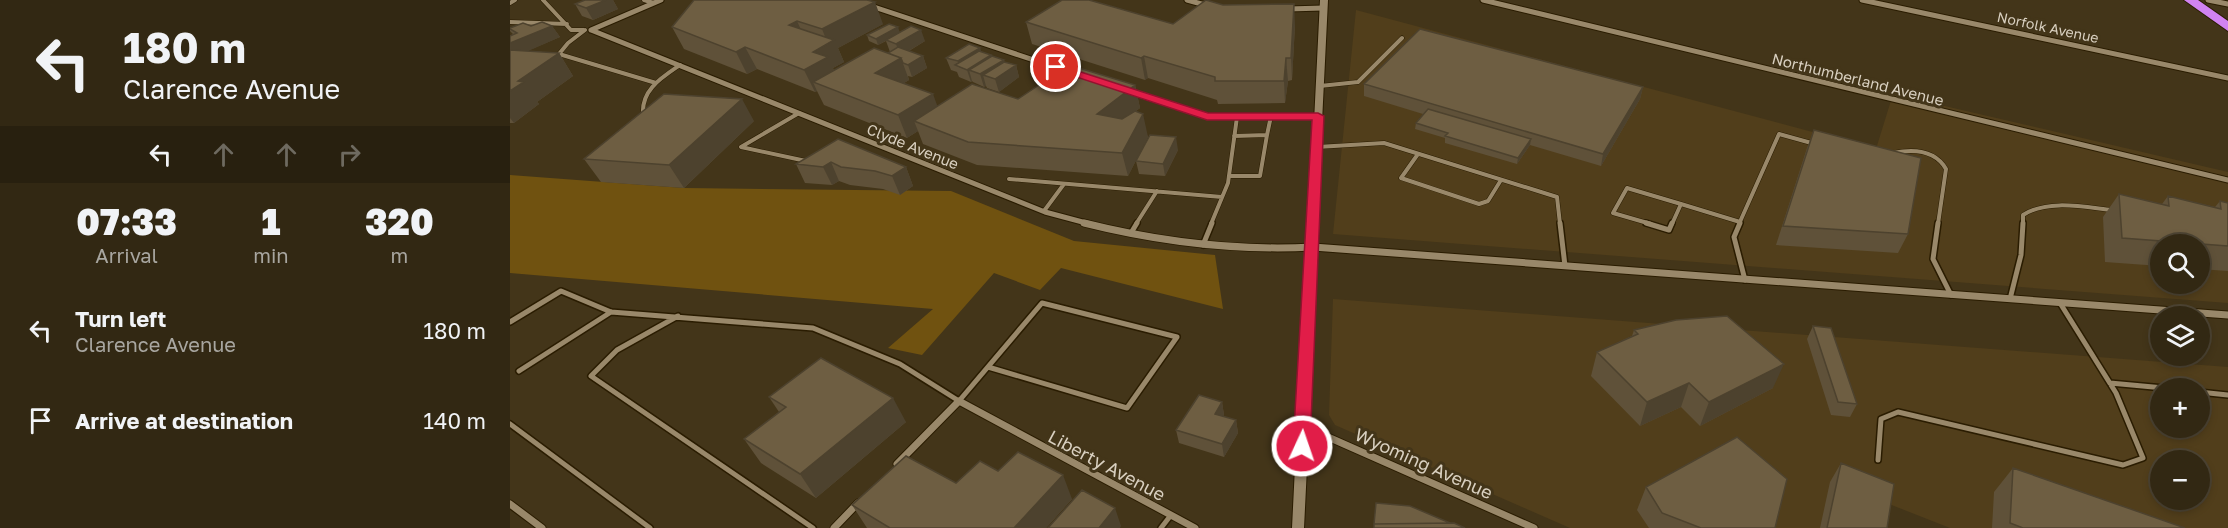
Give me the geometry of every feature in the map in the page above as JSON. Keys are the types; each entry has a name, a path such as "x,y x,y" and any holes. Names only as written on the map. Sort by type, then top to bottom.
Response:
{"highway":[{"path":"2190,0 2228,27"}],"street":[{"path":"588,30 661,0"},
{"path":"1187,0 1217,8"},
{"name":"Northumberland Avenue","path":"1483,0 2228,180"},
{"name":"Norfolk Avenue","path":"1862,0 2228,78"},
{"path":"2208,0 2228,4"},
{"path":"864,4 1077,74"},
{"path":"1281,9 1324,4 1298,528"},
{"name":"Clyde Avenue","path":"588,30 1044,211 1088,225 1131,233 1203,245 1282,249 1313,247 2228,315"},
{"path":"1129,91 1207,116 1318,116"},
{"path":"892,469 959,401"},
{"name":"Liberty Avenue","path":"959,401 1005,428 1195,528"},
{"name":"Wyoming Avenue","path":"1303,426 1534,528"},
{"path":"834,528 867,494"},
{"path":"510,504 542,528"}],"lane":[{"path":"510,3 515,0"},
{"path":"543,0 571,30 588,30"},
{"path":"644,0 654,3"},
{"path":"510,22 567,24"},
{"path":"588,30 568,43 559,54 656,83"},
{"path":"1320,86 1358,82 1402,38"},
{"path":"644,117 641,107 649,90 680,65"},
{"path":"1069,80 1077,74"},
{"path":"799,113 741,147 806,161"},
{"path":"1203,245 1230,176 1237,117"},
{"path":"1230,176 1260,176 1271,117"},
{"path":"1745,280 1734,237 1779,134 1821,145"},
{"path":"1234,136 1267,135"},
{"path":"1317,147 1384,143 1557,198 1565,266"},
{"path":"1883,156 1914,150 1926,153 1944,164 1946,169 1933,259 1951,295"},
{"path":"1418,154 1401,175 1401,178 1412,184 1479,204 1488,201 1501,180"},
{"path":"1009,179 1222,197"},
{"path":"1044,211 1064,184"},
{"path":"1681,204 1669,230 1613,213 1627,188 1681,204 1740,222"},
{"path":"1131,233 1157,191"},
{"path":"2010,300 2021,255 2024,215 2029,210 2046,206 2114,210"},
{"path":"510,322 561,291 611,312 813,328 900,364 959,401 1042,303 1177,337 1127,408 988,367"},
{"path":"1878,460 1881,419 1898,412 2123,465 2143,458 2116,393 2060,303"},
{"path":"519,371 611,312"},
{"path":"678,316 617,350 591,376 813,528"},
{"path":"2110,383 2150,387"},
{"path":"2210,393 2228,395"},
{"path":"510,424 650,528"},
{"path":"1161,528 1171,515"}],"shaded area":[{"path":"1356,10 1876,149 1893,94 2228,172 2228,303 1333,234"},
{"path":"510,175 684,188 951,191 1074,241 1215,255 1223,309 1061,268 1040,290 994,273 922,355 888,348 933,309 510,273"},
{"path":"1333,299 2150,361 2150,366 2228,367 2228,528 1950,528 1884,502 1879,528 1570,528 1335,425 1329,415"}],"building":[{"path":"585,0 606,0 586,8 575,4"},
{"path":"694,0 867,0 875,2 822,29 797,21 789,25 834,40 813,52 828,57 804,70 745,47 736,52 672,27"},
{"path":"1062,0 1089,0 1173,24 1206,0 1223,5 1294,4 1291,58 1286,58 1284,81 1215,81 1215,77 1144,56 1141,58 1026,22"},
{"path":"542,22 552,26 510,43 510,36 517,33 510,28 523,23 531,26"},
{"path":"889,24 898,27 876,39 867,35"},
{"path":"911,26 921,30 896,44 886,40"},
{"path":"1420,29 1643,87 1603,154 1364,84"},
{"path":"969,44 980,48 958,61 946,58"},
{"path":"898,47 923,56 908,65 903,63 901,58 888,53"},
{"path":"874,48 901,58 875,73 933,94 898,115 813,82"},
{"path":"510,50 559,53 518,81 524,82 510,91"},
{"path":"979,51 991,55 967,70 955,65"},
{"path":"992,56 1004,60 980,74 969,70"},
{"path":"1004,62 1016,65 995,79 983,75"},
{"path":"1069,65 1135,85 1097,114 1122,119 1135,111 1143,114 1122,153 968,142 914,121 972,84 1018,99"},
{"path":"664,94 742,99 669,165 584,159"},
{"path":"1428,109 1531,139 1518,158 1445,136 1448,133 1416,123"},
{"path":"1814,130 1921,158 1908,234 1783,226"},
{"path":"1150,135 1176,137 1163,164 1136,161"},
{"path":"838,139 906,167 892,176 875,171 841,167 831,162 823,167 796,164"},
{"path":"2119,194 2169,206 2168,196 2221,209 2220,201 2228,203 2228,246 2210,245 2210,234 2150,234 2150,240 2122,238"},
{"path":"1727,316 1784,364 1709,402 1689,383 1647,402 1597,352 1638,334 1634,330 1676,320"},
{"path":"1813,326 1831,328 1857,404 1838,402"},
{"path":"821,358 893,398 800,474 744,439 786,407 769,397"},
{"path":"1199,395 1222,402 1215,414 1236,420 1222,444 1176,430"},
{"path":"1737,437 1787,479 1775,528 1701,528 1662,513 1646,487"},
{"path":"1018,452 1063,475 1014,528 890,528 852,505 906,456 956,483 980,461 998,471"},
{"path":"1841,463 1894,484 1887,528 1827,528"},
{"path":"2013,468 2185,528 2023,528 2010,523"},
{"path":"1082,490 1115,508 1099,528 1048,528"},
{"path":"1376,503 1410,506 1450,523 1374,524"},
{"path":"1454,523 1465,528 1374,528 1374,524"}],"route":[{"path":"1056,67 1207,116 1318,116 1302,446"}]}
